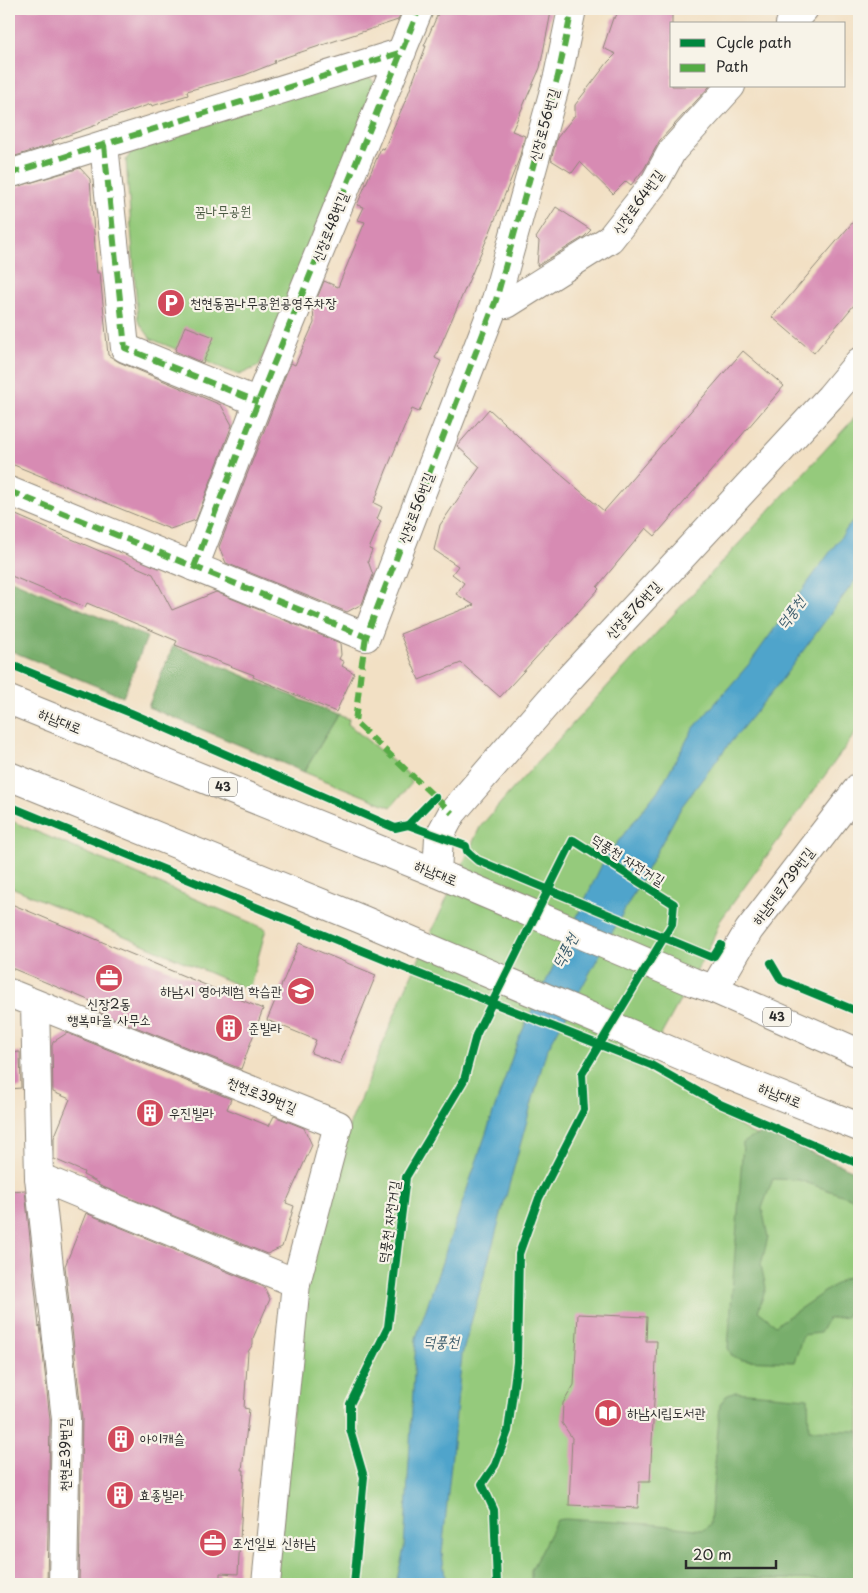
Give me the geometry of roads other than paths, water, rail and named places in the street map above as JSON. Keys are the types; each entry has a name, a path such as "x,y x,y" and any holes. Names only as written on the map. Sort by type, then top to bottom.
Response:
{"street":[{"name":"신장로48번길","path":"194,568 258,402 418,9"},
{"name":"신장로56번길","path":"9,491 366,637 496,300 558,76 572,9"},
{"path":"792,22 804,9"},
{"path":"9,174 402,52"},
{"name":"신장로64번길","path":"496,300 507,304 610,239 655,182 672,151 729,88"},
{"path":"104,145 125,348 258,402"},
{"name":"신장로76번길","path":"447,878 439,837 452,813 563,685 823,404 859,362"},
{"name":"하남대로","path":"9,700 447,878 859,1053"},
{"name":"하남대로","path":"9,776 354,916 430,950 660,1045 718,1071 859,1127"},
{"name":"하남대로739번길","path":"703,986 749,930 859,787"},
{"name":"천현로39번길","path":"9,993 338,1125 296,1283 266,1584"},
{"name":"천현로39번길","path":"35,1004 39,1177 66,1419 63,1584"},
{"path":"39,1177 296,1283"}],"water":[{"name":"덕풍천","path":"859,512 859,575 780,682 682,806 546,1052 462,1355 442,1553 446,1584 396,1584 404,1548 416,1338 518,1040 605,858 660,788 693,729 749,664"}],"place":[{"name":"천현동꿈나무공원공영주차장","path":"171,303"},
{"name":"신장2동 행복마을 사무소","path":"109,978"},
{"name":"하남시 영어체험 학습관","path":"301,991"},
{"name":"준빌라","path":"229,1028"},
{"name":"우진빌라","path":"150,1113"},
{"name":"하남시립도서관","path":"608,1413"},
{"name":"아이캐슬","path":"121,1439"},
{"name":"효종빌라","path":"120,1495"},
{"name":"조선일보 신하남","path":"213,1543"}],"park label":[{"name":"꿈나무공원","path":"223,211"}]}
